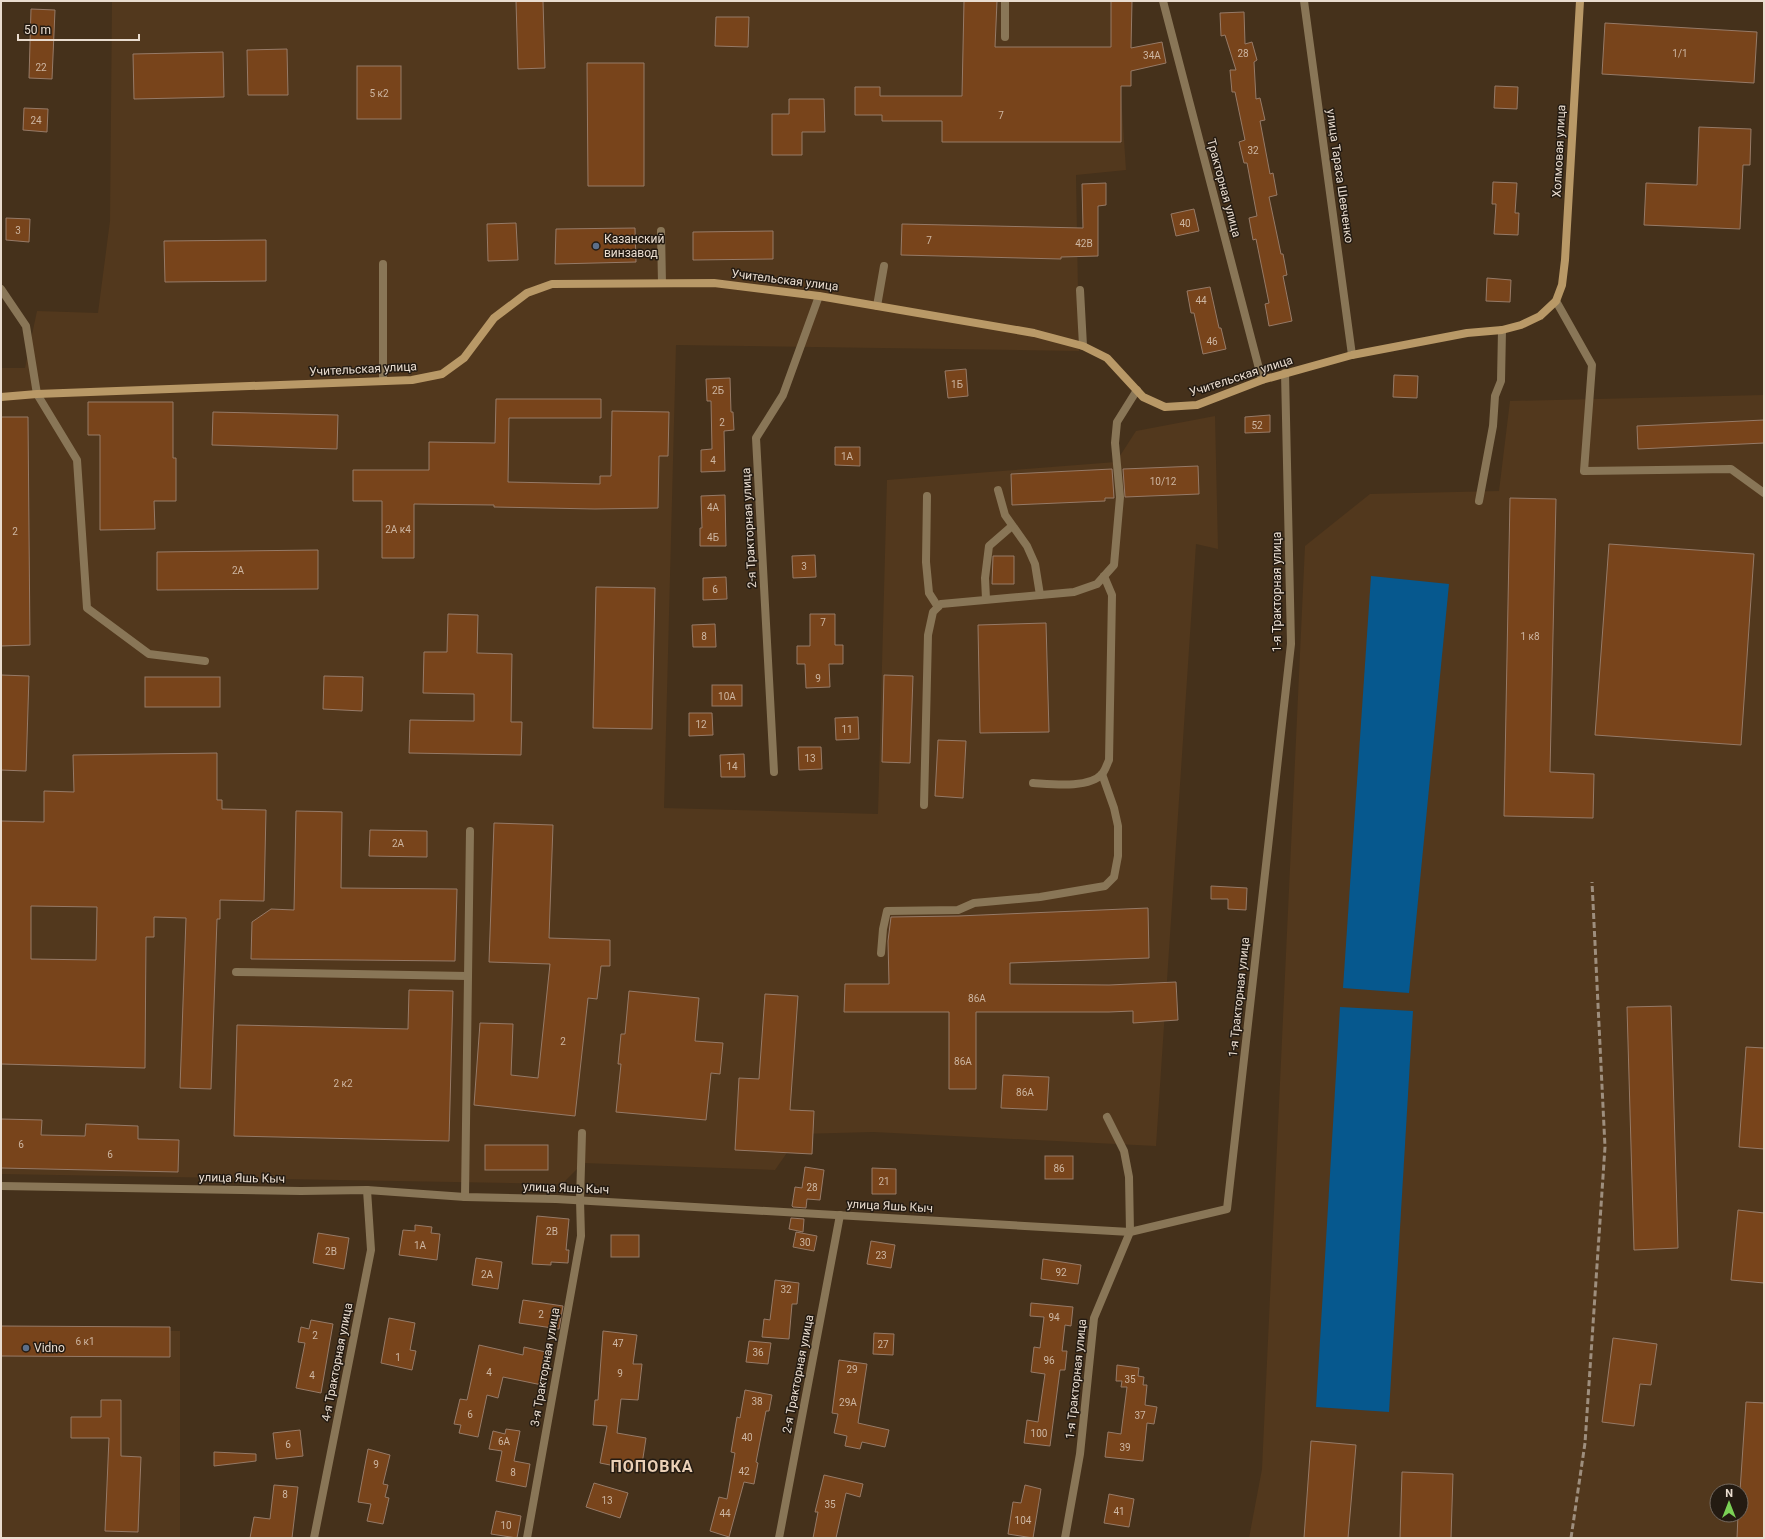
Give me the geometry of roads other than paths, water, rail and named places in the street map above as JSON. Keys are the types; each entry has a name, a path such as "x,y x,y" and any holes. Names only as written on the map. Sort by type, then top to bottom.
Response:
{"street":[{"path":"1005,1 1005,37"},
{"name":"Тракторная улица","path":"1163,1 1262,380"},
{"name":"улица Тараса Шевченко","path":"1304,1 1352,355"},
{"name":"Холмовая улица","path":"1556,301 1562,286 1565,260 1580,1"},
{"path":"661,231 662,283"},
{"path":"383,264 383,381"},
{"path":"877,306 884,266"},
{"name":"Учительская улица","path":"1,396 412,380 442,374 464,358 494,318 527,293 552,284 714,283 819,296 1034,333 1083,346 1107,358 1143,396 1165,407 1198,405 1262,380 1352,355 1467,333 1502,330 1521,325 1540,316 1556,301"},
{"path":"1,289 26,326 37,394 77,460 87,608 149,654 205,661"},
{"path":"1080,290 1083,346"},
{"name":"2-я Тракторная улица","path":"774,772 756,438 783,395 819,296"},
{"path":"1556,301 1592,365 1584,471 1731,469 1764,492"},
{"path":"1479,501 1493,426 1495,396 1500,381 1502,330"},
{"name":"1-я Тракторная улица","path":"1065,1538 1080,1454 1094,1318 1130,1232 1227,1209 1291,644 1285,373"},
{"path":"924,805 928,635 933,612 941,604 1074,592 1096,584 1104,576 1114,565 1120,497 1115,443 1117,422 1137,390"},
{"path":"998,490 1005,515 1027,546 1035,564 1040,595"},
{"path":"927,496 927,570 929,593 938,607"},
{"path":"986,599 985,578 989,546 1012,526"},
{"path":"1033,783 1070,785 1091,780 1102,774 1108,760 1112,595 1104,576"},
{"path":"881,952 883,929 887,911 958,910 974,903 1040,897 1106,886 1114,876 1118,856 1118,826 1114,808 1102,774"},
{"path":"465,1197 470,831"},
{"path":"236,972 468,976"},
{"path":"1107,1118 1124,1151 1129,1177 1130,1232"},
{"name":"3-я Тракторная улица","path":"527,1538 581,1236 580,1200 582,1133"},
{"name":"улица Яшь Кыч","path":"1,1186 301,1191 367,1190 465,1197 580,1200 1130,1232"},
{"name":"4-я Тракторная улица","path":"314,1538 371,1250 367,1190"},
{"name":"2-я Тракторная улица","path":"779,1538 840,1215"}],"water":[{"path":"1371,576 1449,584 1409,993 1343,988"},
{"path":"1340,1007 1413,1011 1389,1412 1316,1407"}],"railway":[{"path":"1571,1538 1585,1443 1605,1147 1592,882"}],"place":[{"name":"Казанский винзавод","path":"596,246"},
{"name":"Vidno","path":"26,1348"}],"district":[{"name":"ПОПОВКА","path":"652,1466"}]}
